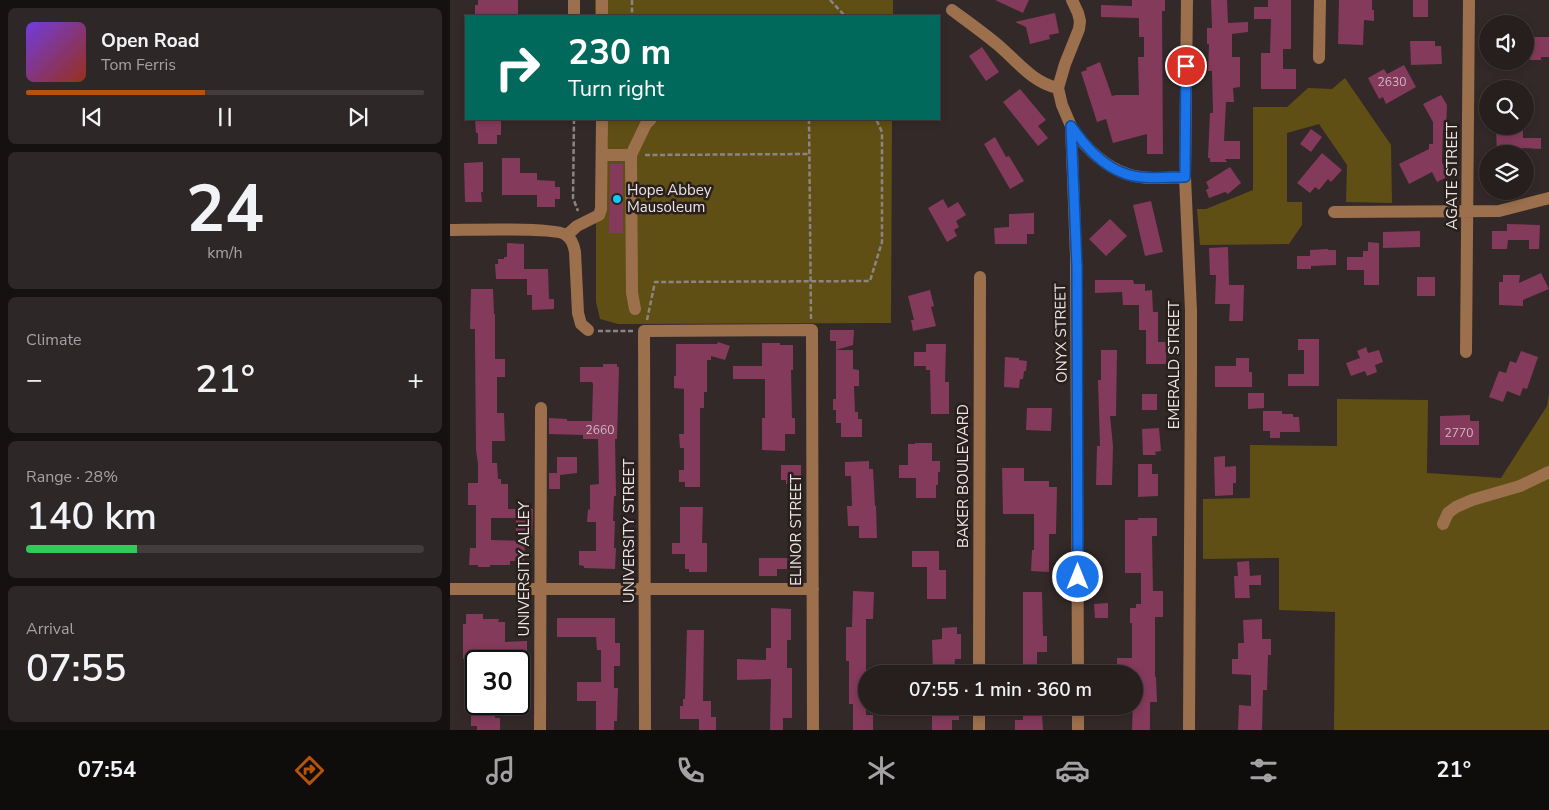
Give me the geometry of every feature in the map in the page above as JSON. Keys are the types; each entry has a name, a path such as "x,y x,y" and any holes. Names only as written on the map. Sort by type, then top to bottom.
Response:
{"street":[{"path":"574,0 574,15"},
{"path":"602,0 602,15"},
{"path":"952,10 998,44 1027,71 1042,82 1058,88 1079,29 1080,21 1072,0"},
{"name":"EMERALD STREET","path":"1187,0 1185,177 1191,339 1189,730"},
{"path":"1320,0 1320,58"},
{"name":"AGATE STREET","path":"1466,352 1469,0"},
{"name":"ONYX STREET","path":"1058,88 1062,105 1071,126 1077,267 1078,665"},
{"path":"567,235 577,226 599,215 601,209 602,120"},
{"path":"635,309 632,293 631,155 646,124 650,120"},
{"path":"1071,126 1080,140 1096,155 1126,174 1147,177 1185,177"},
{"path":"602,155 631,155"},
{"path":"1334,212 1506,210 1549,198"},
{"path":"450,230 546,230 562,232 567,235 574,245 575,252 578,313 581,324 588,330"},
{"name":"BAKER BOULEVARD","path":"979,665 980,277"},
{"path":"644,331 812,330"},
{"name":"ELINOR STREET","path":"812,330 813,730"},
{"name":"UNIVERSITY STREET","path":"644,331 645,730"},
{"name":"UNIVERSITY ALLEY","path":"540,730 541,408"},
{"path":"1443,524 1448,513 1456,507 1472,500 1520,486 1549,472"},
{"path":"450,589 813,589"},
{"path":"979,715 979,730"},
{"path":"1078,715 1078,730"}],"path":[{"path":"632,0 632,15"},
{"path":"830,0 844,15"},
{"path":"574,120 573,198 584,222"},
{"path":"809,120 812,330"},
{"path":"588,330 644,331 655,282 870,281 882,242 882,132 876,120"},
{"path":"631,155 810,154"}],"shaded area":[{"path":"595,0 893,0 893,15 595,15"},
{"path":"1345,78 1391,145 1392,203 1346,202 1347,165 1319,124 1287,133 1287,202 1302,202 1302,225 1289,244 1200,245 1197,209 1206,209 1253,190 1253,107 1287,107 1308,88 1332,89"},
{"path":"596,120 892,120 891,323 618,324 600,319 596,302"},
{"path":"1549,394 1549,730 1334,730 1335,612 1279,610 1279,558 1203,559 1203,499 1250,498 1250,445 1337,446 1337,399 1428,400 1427,473 1501,478 1547,406"}],"building":[{"path":"478,0 518,0 518,15 475,15 475,5 478,5"},
{"path":"995,0 1029,0 1023,13"},
{"path":"1132,0 1165,0 1165,11 1162,11 1163,154 1147,154 1147,134 1113,143 1106,119 1097,122 1081,72 1100,62 1112,96 1139,95 1138,57 1144,57 1144,37 1139,37 1139,18 1101,17 1101,5 1132,6"},
{"path":"1211,0 1227,0 1228,23 1248,22 1248,32 1232,34 1232,57 1240,57 1240,87 1233,88 1234,102 1226,102 1224,141 1240,141 1240,159 1225,159 1227,162 1210,162 1210,158 1208,158 1210,113 1213,113 1212,71 1208,71 1209,44 1207,44 1207,28 1212,28"},
{"path":"1268,0 1291,0 1291,49 1283,49 1283,69 1296,69 1296,89 1261,89 1261,53 1270,53 1271,19 1254,19 1254,7 1268,7"},
{"path":"1339,0 1372,0 1374,21 1364,20 1363,45 1338,44"},
{"path":"1413,0 1428,0 1428,17 1413,17"},
{"path":"1055,13 1059,33 1049,35 1050,39 1030,44 1026,27 1015,22"},
{"path":"1534,37 1549,37 1549,57 1541,57 1541,60 1534,60"},
{"path":"1410,41 1435,41 1435,46 1441,46 1442,64 1411,65"},
{"path":"982,47 999,72 986,81 969,56"},
{"path":"1404,65 1416,87 1386,104 1383,97 1379,99 1368,78 1384,69 1387,74"},
{"path":"1020,89 1046,120 1038,126 1048,138 1038,146 1003,102"},
{"path":"1441,95 1447,105 1446,130 1443,130 1442,163 1445,166 1445,178 1437,182 1432,172 1409,184 1399,164 1429,149 1429,144 1433,144 1433,122 1423,104"},
{"path":"475,120 501,120 501,135 497,135 497,144 478,144"},
{"path":"1311,129 1322,137 1311,152 1300,144"},
{"path":"1496,135 1523,135 1523,138 1541,138 1541,149 1534,149 1534,145 1497,145"},
{"path":"995,137 1006,157 1009,156 1024,181 1010,189 984,144"},
{"path":"1322,153 1342,170 1331,182 1328,179 1319,190 1315,187 1310,193 1297,183"},
{"path":"502,158 520,158 520,173 537,173 537,180 555,181 555,187 560,187 560,199 555,199 555,207 537,207 537,195 502,195"},
{"path":"483,162 482,202 465,202 464,163"},
{"name":"Hope Abbey Mausoleum","path":"610,164 623,164 623,233 609,233"},
{"path":"1230,167 1241,183 1228,194 1225,192 1209,198 1206,190 1209,188 1206,182"},
{"path":"943,199 948,208 958,202 966,215 956,221 959,227 954,230 957,236 947,242 928,208"},
{"path":"1151,201 1163,252 1145,256 1133,205"},
{"path":"1034,213 1034,234 1027,234 1027,244 995,244 994,228 1009,227 1009,214"},
{"path":"1110,219 1127,236 1106,256 1089,239"},
{"path":"1507,224 1540,225 1539,249 1529,249 1529,240 1508,240 1507,249 1492,249 1492,231 1507,231"},
{"path":"1420,231 1420,247 1383,248 1383,232"},
{"path":"1368,242 1379,243 1379,285 1364,285 1364,270 1347,270 1347,257 1363,257 1363,251 1368,251"},
{"path":"507,243 524,244 524,269 548,269 549,299 554,299 554,309 532,310 532,295 527,295 527,279 496,279 495,264 498,264 498,259 507,257"},
{"path":"1228,247 1229,285 1244,285 1243,321 1229,321 1230,304 1215,304 1216,275 1210,275 1209,248"},
{"path":"1310,250 1336,250 1336,265 1311,266 1311,269 1297,269 1297,256 1310,256"},
{"path":"1541,273 1549,289 1523,300 1523,306 1499,305 1499,282 1503,282 1503,275 1520,275 1519,283"},
{"path":"1417,277 1435,277 1435,296 1417,296"},
{"path":"1095,280 1133,280 1134,284 1145,284 1145,291 1152,290 1153,312 1158,312 1158,342 1170,342 1170,354 1166,354 1166,364 1146,364 1146,330 1139,330 1139,305 1123,305 1122,292 1095,293"},
{"path":"471,289 493,289 495,359 505,359 505,377 497,377 497,413 504,413 505,441 492,441 492,463 497,463 498,479 501,479 501,484 508,484 508,509 533,509 532,536 516,536 516,518 491,518 491,540 525,541 524,561 510,561 510,565 478,567 478,565 469,565 470,548 476,548 476,505 468,505 468,483 478,483 475,329 470,329"},
{"path":"930,290 934,306 931,307 936,326 913,331 911,320 914,320 908,296"},
{"path":"830,330 854,330 853,345 836,350 836,341 830,341"},
{"path":"1298,339 1319,339 1319,386 1288,386 1288,374 1304,374 1304,350 1298,350"},
{"path":"718,342 730,346 725,360 711,356 711,360 707,360 707,392 704,392 704,408 700,408 700,487 685,487 685,482 679,482 679,470 684,470 684,448 680,448 679,434 684,434 684,389 674,388 676,344 717,344"},
{"path":"762,343 793,345 793,370 791,370 792,418 795,418 795,434 785,434 785,451 762,450 762,418 765,418 765,379 733,379 733,366 762,366"},
{"path":"926,344 946,344 945,382 949,382 949,414 931,414 930,370 926,370 926,366 914,366 914,352 926,352"},
{"path":"1366,347 1368,353 1379,350 1383,362 1375,365 1377,372 1367,376 1365,371 1351,376 1346,363 1360,358 1357,351"},
{"path":"836,350 853,350 853,369 859,370 859,386 854,386 855,412 858,412 858,419 862,419 862,437 841,437 841,423 836,423 836,410 833,410 833,399 836,399"},
{"path":"1101,350 1117,350 1116,416 1110,416 1113,446 1112,485 1096,485 1097,446 1100,446 1098,380 1101,380"},
{"path":"1521,351 1538,357 1527,389 1523,388 1520,396 1507,391 1503,402 1489,397 1499,371 1506,373 1510,361 1516,363"},
{"path":"1005,357 1019,358 1019,360 1027,361 1026,371 1024,371 1023,379 1020,379 1019,388 1004,387"},
{"path":"1236,358 1249,358 1249,372 1252,372 1252,387 1215,387 1215,366 1236,366"},
{"path":"603,364 617,364 617,367 619,367 617,439 615,439 616,496 614,496 613,521 615,521 615,569 584,568 584,566 579,565 579,551 596,551 596,522 587,522 588,509 590,510 590,485 599,484 598,439 583,439 583,435 549,434 549,418 567,419 567,421 592,421 593,384 592,382 580,382 580,367 603,367"},
{"path":"1248,393 1264,393 1264,408 1248,409"},
{"path":"1142,394 1157,394 1157,410 1142,410"},
{"path":"1027,408 1052,408 1051,431 1026,430"},
{"path":"1263,411 1282,411 1282,414 1293,414 1293,417 1299,417 1300,432 1280,432 1280,438 1270,438 1270,431 1263,431"},
{"path":"1470,415 1470,421 1479,421 1479,445 1440,445 1440,416"},
{"path":"1159,428 1161,451 1155,452 1156,455 1143,455 1142,429"},
{"path":"932,443 932,461 940,461 936,498 916,498 916,478 899,478 899,465 908,465 908,444"},
{"path":"1225,456 1225,467 1236,466 1236,483 1233,483 1233,495 1215,496 1214,457"},
{"path":"557,457 577,457 577,473 560,475 560,489 549,489 549,473 557,473"},
{"path":"869,461 869,469 873,469 877,538 859,538 859,526 848,526 847,506 852,506 851,476 845,476 845,462"},
{"path":"1138,464 1152,464 1152,474 1158,474 1158,496 1138,497"},
{"path":"781,465 801,465 801,484 786,484 786,480 781,480"},
{"path":"1002,468 1024,468 1024,481 1049,481 1049,487 1057,487 1056,534 1049,534 1049,572 1031,571 1032,550 1034,550 1034,514 1003,514"},
{"path":"680,507 703,507 702,543 707,543 707,572 689,572 689,569 685,569 685,554 672,554 672,543 680,543"},
{"path":"1138,518 1157,518 1157,536 1152,536 1153,591 1163,591 1163,617 1155,617 1157,702 1150,702 1150,730 1132,730 1132,715 1143,715 1143,665 1117,665 1117,658 1132,658 1130,608 1136,608 1136,604 1141,604 1141,573 1125,573 1125,520 1138,520"},
{"path":"912,551 939,551 939,570 946,570 946,599 927,599 927,567 912,567"},
{"path":"759,558 787,558 787,569 777,569 777,576 759,576"},
{"path":"1249,561 1250,576 1261,575 1261,585 1249,585 1250,598 1235,598 1234,576 1238,576 1237,562"},
{"path":"853,591 874,592 873,619 866,619 866,665 858,665 858,715 873,715 873,730 853,730 853,704 849,704 849,661 846,661 846,627 852,627"},
{"path":"1023,592 1042,592 1043,636 1047,636 1047,652 1037,652 1037,665 1023,665"},
{"path":"1108,603 1108,618 1095,618 1094,604"},
{"path":"771,608 791,609 791,640 787,640 787,668 792,668 792,718 783,718 783,730 770,730 771,679 737,680 737,659 766,660 766,648 771,648"},
{"path":"466,614 483,614 483,619 499,619 498,622 505,622 505,642 527,641 527,650 465,650 465,659 463,659 463,624 466,624"},
{"path":"557,618 615,618 615,643 620,643 620,666 614,666 614,688 618,688 617,721 614,721 614,730 596,730 596,701 577,701 577,682 601,682 601,650 597,650 596,637 557,637"},
{"path":"1262,619 1262,639 1271,639 1271,655 1268,655 1267,690 1263,690 1262,730 1238,730 1239,705 1251,706 1251,675 1232,674 1232,659 1238,659 1238,643 1244,643 1243,620"},
{"path":"957,627 957,634 961,634 961,659 955,659 955,665 933,665 932,640 942,639 942,628"},
{"path":"687,630 704,630 703,701 711,701 711,717 716,717 716,730 699,730 699,719 680,719 680,706 683,706 683,699 685,699"},
{"path":"471,715 495,715 495,718 500,718 500,730 477,730 477,726 471,726"},
{"path":"932,715 959,715 959,720 952,720 952,730 932,730"},
{"path":"1023,715 1042,715 1043,730 1015,730 1015,720 1023,720"}],"place":[{"name":"Hope Abbey Mausoleum","path":"617,199"}],"route":[{"path":"1078,577 1077,267 1071,126 1088,149 1103,161 1126,174 1147,177 1185,177 1186,66"}]}
